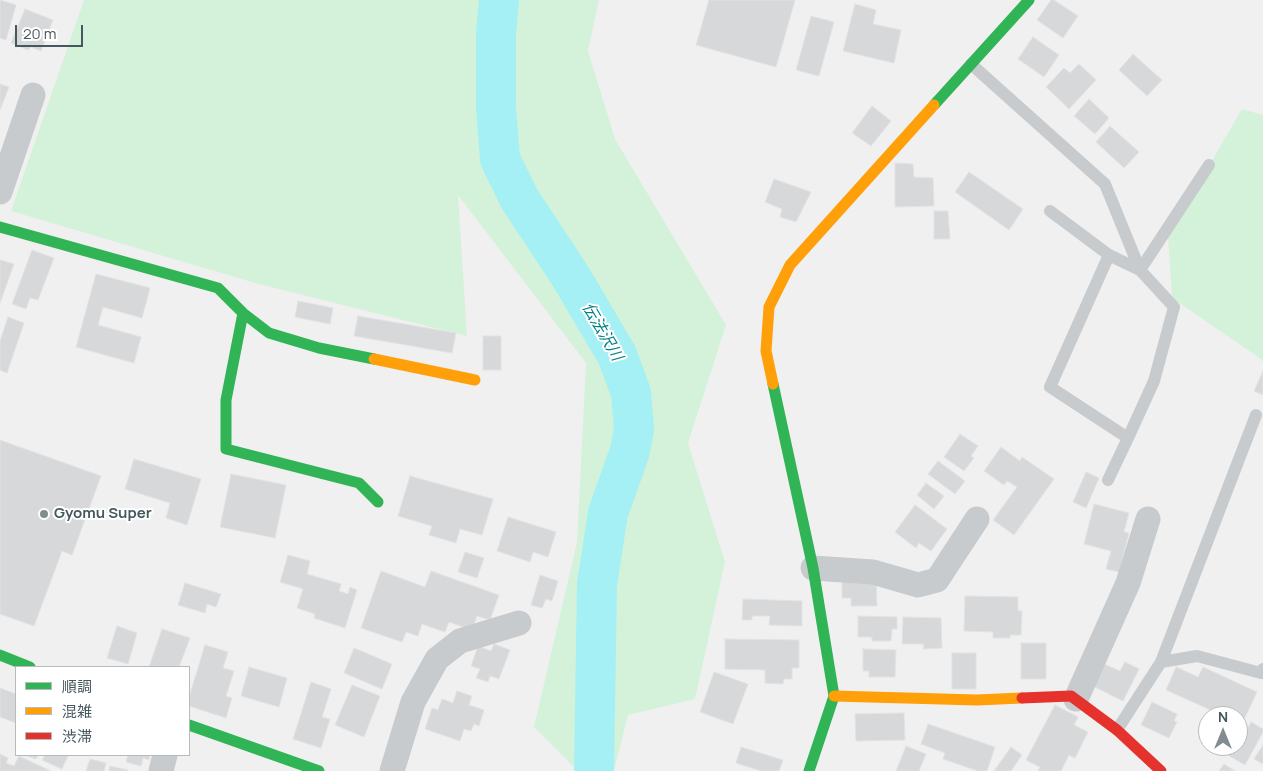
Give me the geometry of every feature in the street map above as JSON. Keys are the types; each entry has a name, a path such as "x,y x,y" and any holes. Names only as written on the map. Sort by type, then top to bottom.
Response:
{"street":[{"path":"809,771 834,696 812,568 766,351 769,307 790,265 1029,0"},
{"path":"0,192 32,95"},
{"path":"0,227 218,288 243,313 269,333 320,348 475,380"},
{"path":"243,313 226,400 226,449 358,484 378,502"},
{"path":"812,568 873,572 918,586 937,580 977,519"},
{"path":"1076,699 1128,583 1148,519"},
{"path":"392,771 413,702 437,659 460,641 519,623"},
{"path":"0,655 28,666"},
{"path":"834,696 977,700 1071,696 1117,730 1161,771"},
{"path":"190,725 320,771"},
{"path":"161,771 166,756"}],"lane":[{"path":"971,64 1105,184 1140,270 1174,307 1154,381 1108,480"},
{"path":"1140,270 1209,165"},
{"path":"1050,211 1109,255 1140,270"},
{"path":"1109,255 1050,388 1128,438"},
{"path":"1117,730 1162,662 1256,415"},
{"path":"1162,662 1197,656 1261,673 1263,669"}],"green space":[{"path":"84,0 599,0 588,51 615,139 726,325 688,443 725,562 695,699 628,715 614,771 601,771 573,766 534,727 577,542 586,363 458,195 467,336 255,283 11,211"},
{"path":"1242,109 1263,115 1263,363 1261,359 1172,298 1168,236"}],"building":[{"path":"0,0 16,5 6,40 0,38"},
{"path":"709,0 795,0 776,67 696,45"},
{"path":"1051,0 1054,0 1078,16 1063,38 1037,20"},
{"path":"855,4 876,10 873,24 901,30 894,63 843,51"},
{"path":"25,9 53,20 41,51 31,47 28,50 11,43"},
{"path":"811,16 834,22 819,76 796,70"},
{"path":"1033,37 1059,55 1044,77 1018,59"},
{"path":"1133,54 1162,80 1147,96 1119,70"},
{"path":"1079,64 1096,80 1069,109 1046,87 1064,68 1070,73"},
{"path":"0,84 9,87 0,110"},
{"path":"1089,99 1109,118 1095,134 1074,116"},
{"path":"872,106 891,121 871,146 852,133"},
{"path":"1110,126 1139,152 1124,168 1096,142"},
{"path":"895,163 913,164 914,177 933,178 934,206 895,207"},
{"path":"969,172 1023,209 1009,230 955,192"},
{"path":"774,179 811,192 796,222 780,217 782,209 765,202"},
{"path":"934,211 948,211 950,239 934,239"},
{"path":"32,250 54,258 38,300 30,298 26,309 12,304"},
{"path":"0,260 14,264 0,303"},
{"path":"96,274 150,288 142,318 103,307 98,325 141,337 134,363 76,347"},
{"path":"298,301 333,308 330,324 295,317"},
{"path":"358,316 456,333 452,353 354,336"},
{"path":"8,317 24,323 7,373 0,370 0,341"},
{"path":"483,336 501,336 501,370 483,370"},
{"path":"1263,371 1263,395 1254,391"},
{"path":"960,434 978,446 971,456 974,458 964,471 944,457"},
{"name":"Gyomu Super","path":"0,440 101,476 72,555 62,551 34,626 0,614"},
{"path":"1001,447 1020,461 1022,457 1054,479 1014,535 993,520 1017,487 1007,481 1004,485 984,471"},
{"path":"134,459 201,479 187,525 166,518 170,503 125,489"},
{"path":"938,461 965,481 955,494 928,474"},
{"path":"1086,472 1099,478 1086,508 1073,502"},
{"path":"231,474 286,485 275,538 220,527"},
{"path":"410,476 493,499 482,535 460,529 456,543 429,535 432,526 398,516"},
{"path":"926,483 944,496 934,509 917,495"},
{"path":"1094,504 1129,513 1124,532 1129,533 1119,572 1106,569 1111,551 1084,544"},
{"path":"915,505 947,529 931,551 919,543 916,548 895,532"},
{"path":"508,517 556,532 548,557 533,552 530,562 497,551"},
{"path":"465,552 484,558 477,578 458,572"},
{"path":"288,555 310,561 307,574 341,584 339,591 348,594 350,587 357,590 345,628 314,618 315,614 297,608 303,589 280,582"},
{"path":"381,571 425,587 431,571 499,595 490,620 477,616 472,630 449,622 445,632 422,624 418,636 406,632 402,642 361,628"},
{"path":"540,575 558,581 552,601 546,599 542,608 531,605"},
{"path":"876,580 877,606 851,606 851,598 842,598 842,581"},
{"path":"185,583 221,594 216,607 207,604 205,613 178,605"},
{"path":"965,596 1018,597 1018,611 1022,611 1021,635 1010,635 1010,638 993,638 993,632 964,631"},
{"path":"743,599 802,601 802,626 769,625 770,616 752,616 752,620 742,620"},
{"path":"858,616 897,617 897,629 892,629 891,641 872,641 872,637 858,637"},
{"path":"903,617 941,618 942,648 923,649 924,644 902,644"},
{"path":"117,626 137,633 128,664 107,658"},
{"path":"162,629 190,638 179,666 149,666"},
{"path":"725,639 799,640 799,668 792,668 792,679 784,679 783,684 765,683 765,670 725,669"},
{"path":"1021,643 1046,643 1046,679 1021,679"},
{"path":"494,644 510,650 499,679 490,676 488,682 476,678 480,669 471,666 478,646 491,651"},
{"path":"205,645 228,652 223,668 234,671 226,696 232,698 226,718 190,706 190,694"},
{"path":"354,648 392,664 382,689 344,673"},
{"path":"863,649 896,650 895,677 869,677 869,671 863,671"},
{"path":"952,653 976,653 976,689 952,689"},
{"path":"1125,662 1139,669 1123,701 1093,686 1104,664 1120,671"},
{"path":"249,667 287,678 279,707 241,696"},
{"path":"1176,667 1198,677 1203,667 1257,692 1248,711 1248,706 1202,706 1166,690"},
{"path":"714,672 748,684 733,724 700,712"},
{"path":"311,682 331,689 322,717 330,719 321,748 293,739"},
{"path":"352,685 380,696 364,737 335,725"},
{"path":"0,688 15,694 15,723 0,717"},
{"path":"457,691 472,696 469,705 484,710 479,726 474,724 471,731 464,729 460,741 425,729 432,708 438,710 442,699 453,703"},
{"path":"1152,702 1177,714 1174,721 1177,722 1169,738 1141,725"},
{"path":"1055,705 1078,717 1074,725 1088,732 1075,758 1069,755 1061,771 1038,771 1040,767 1026,760"},
{"path":"904,713 905,740 856,741 855,714"},
{"path":"1251,722 1263,729 1263,732 1245,765 1230,756 1248,756 1248,728"},
{"path":"928,724 995,747 987,771 978,771 943,759 945,753 921,744"},
{"path":"1263,745 1263,764 1254,759"},
{"path":"906,746 926,754 919,771 896,771"},
{"path":"741,747 783,760 779,771 761,771 736,763"},
{"path":"1011,747 1022,755 1011,771 994,771"},
{"path":"0,754 8,758 6,763 14,766 19,756 51,771 0,771"},
{"path":"27,756 38,756 36,759"},
{"path":"44,756 68,756 62,769 42,760"},
{"path":"128,756 150,756 149,760 143,758 141,766 126,762"},
{"path":"90,759 106,763 104,771 86,771"},
{"path":"1224,764 1235,771 1219,771"},
{"path":"110,766 128,770 128,771 109,771"}],"waterway":[{"name":"伝法沢川","path":"499,0 496,33 496,108 500,159 519,198 571,277 617,355 631,393 634,429 630,451 608,513 597,584 594,771"}],"traffic: fast":[{"path":"934,105 1029,0"},
{"path":"0,227 218,288 243,313 269,333 319,348 374,359"},
{"path":"243,313 226,400 226,449 359,483 378,502"},
{"path":"773,384 813,568 834,696 809,771"},
{"path":"0,655 28,666"},
{"path":"190,725 319,771"}],"traffic: slow":[{"path":"773,384 766,351 769,307 790,265 934,105"},
{"path":"374,359 475,380"},
{"path":"834,696 977,700 1022,698"}],"traffic: jam":[{"path":"1022,698 1071,696 1117,730 1161,771"}],"place":[{"name":"Gyomu Super","path":"44,514"}]}
